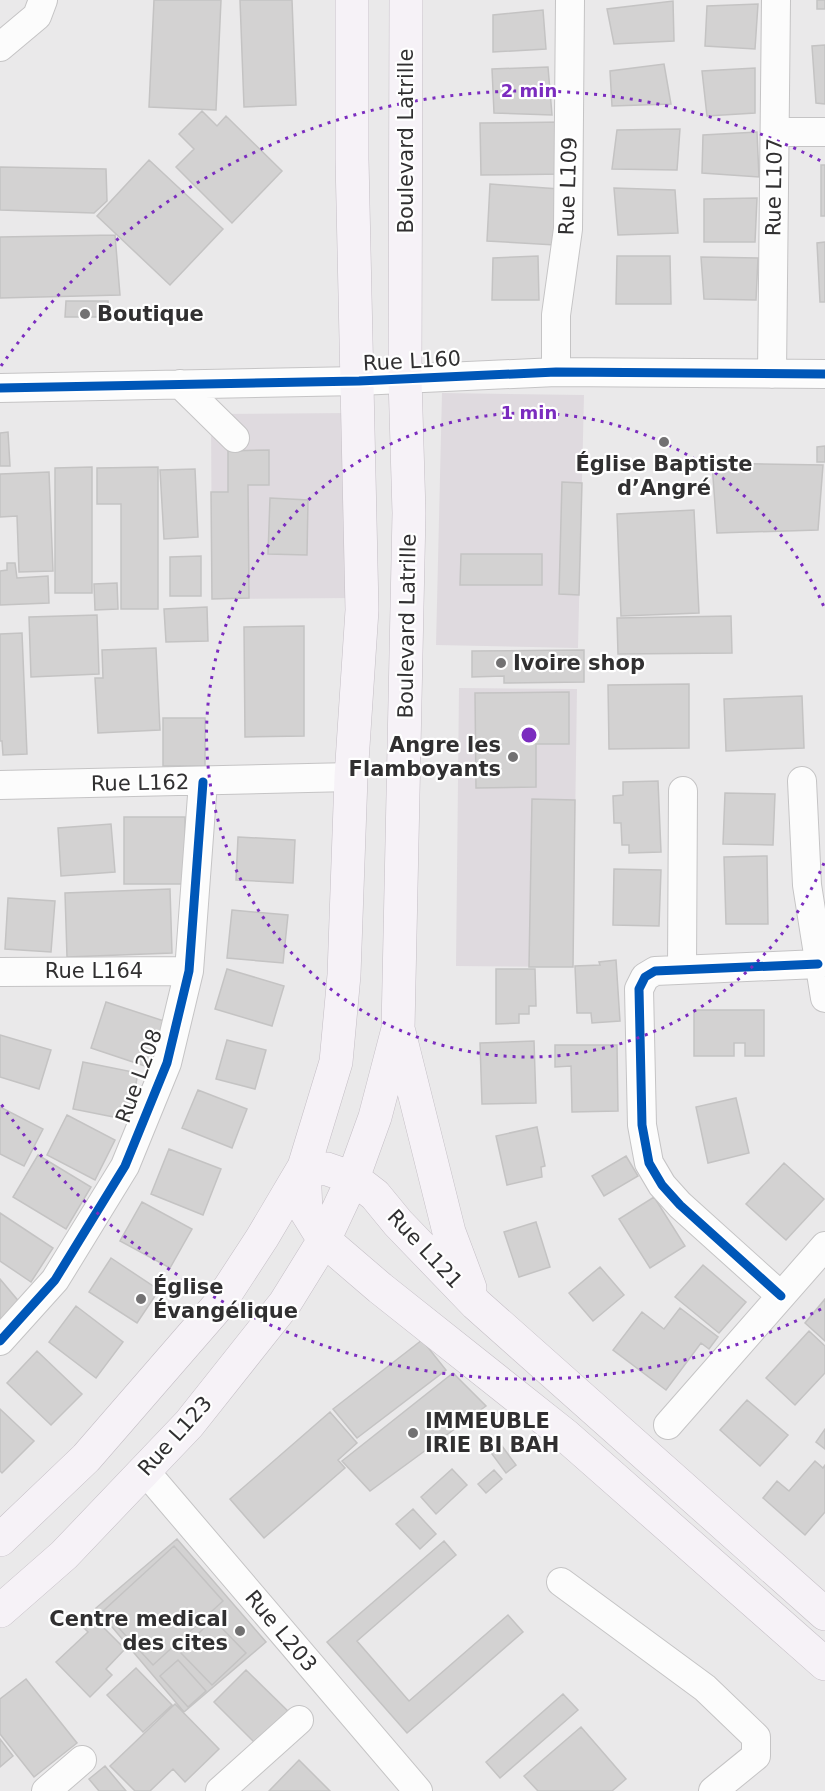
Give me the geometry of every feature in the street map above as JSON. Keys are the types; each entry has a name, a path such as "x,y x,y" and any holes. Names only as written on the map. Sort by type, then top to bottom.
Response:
{"main road":[{"path":"0,1540 86,1458 217,1307 262,1238 304,1167 336,1062 344,975 351,777 362,610 359,381 352,159 352,0"},
{"name":"Boulevard Latrille","path":"324,1240 353,1178 375,1117 398,1029 409,513 405,378 406,0"},
{"path":"398,1029 449,1232 476,1304"},
{"path":"304,1167 306,1211 324,1240 380,1288 565,1435 825,1664"},
{"name":"Rue L121","path":"304,1167 327,1168 353,1178 375,1195 398,1223 476,1304 825,1614"},
{"name":"Rue L123","path":"0,1611 64,1555 189,1424 285,1303 324,1240"}],"street":[{"path":"0,47 37,16 43,0"},
{"name":"Rue L109","path":"556,372 556,315 568,229 570,0"},
{"name":"Rue L107","path":"772,374 776,0"},
{"path":"775,132 825,132"},
{"name":"Rue L160","path":"0,388 359,381 556,372 825,374"},
{"path":"180,384 235,438"},
{"name":"Rue L162","path":"0,785 351,777"},
{"path":"802,781 807,885 825,998"},
{"name":"Rue L208","path":"0,1341 55,1280 125,1166 167,1063 189,971 203,782"},
{"path":"682,791 682,968"},
{"path":"781,1296 680,1205 662,1185 649,1163 642,1125 639,989 645,977 655,971 682,968 818,964"},
{"name":"Rue L164","path":"0,972 189,971"},
{"path":"668,1425 825,1246"},
{"name":"Rue L203","path":"145,1471 418,1791"},
{"path":"561,1582 705,1688 756,1737 756,1756 713,1791"},
{"path":"220,1791 299,1720"},
{"path":"46,1791 82,1760"}],"shaded area":[{"path":"442,393 584,395 578,648 436,645"},
{"path":"351,413 352,598 212,599 211,414"},
{"path":"459,688 577,689 573,967 456,966"}],"building":[{"path":"154,0 221,0 216,110 149,107"},
{"path":"240,0 292,0 296,105 244,107"},
{"path":"817,0 825,0 825,9 817,9"},
{"path":"673,1 674,41 614,44 607,9"},
{"path":"758,4 755,49 705,46 707,6"},
{"path":"543,10 546,49 493,52 493,15"},
{"path":"825,45 825,104 816,103 812,46"},
{"path":"664,64 671,104 612,106 610,71"},
{"path":"548,67 552,115 494,113 492,69"},
{"path":"755,68 755,113 707,116 702,71"},
{"path":"202,111 217,126 226,116 282,171 232,223 176,167 194,149 179,134"},
{"path":"565,122 565,174 481,175 480,123"},
{"path":"680,129 677,170 612,169 617,130"},
{"path":"757,132 759,177 702,173 703,135"},
{"path":"149,160 223,229 170,285 97,216"},
{"path":"821,165 825,165 825,216 821,216"},
{"path":"0,167 106,169 107,201 94,213 0,210"},
{"path":"490,184 559,189 555,245 487,241"},
{"path":"614,188 675,190 678,233 618,235"},
{"path":"757,198 755,242 704,242 704,199"},
{"path":"115,235 120,295 0,298 0,237"},
{"path":"825,242 825,302 820,302 817,243"},
{"path":"538,256 539,300 492,300 493,258"},
{"path":"617,256 670,256 671,304 616,304"},
{"path":"701,257 758,258 756,300 704,299"},
{"path":"66,301 108,301 109,317 65,317"},
{"path":"8,432 10,466 0,466 0,433"},
{"path":"825,446 825,462 817,462 817,447"},
{"path":"269,450 269,485 248,485 249,598 212,599 211,492 228,492 228,451"},
{"path":"712,463 823,465 818,530 717,533"},
{"path":"92,467 92,593 55,593 55,468"},
{"path":"158,467 158,609 121,609 121,504 97,504 97,468"},
{"path":"195,469 198,537 164,539 160,470"},
{"path":"49,472 53,571 19,572 17,516 0,517 0,474"},
{"path":"562,482 582,483 579,595 559,594"},
{"path":"270,498 308,500 307,555 268,554"},
{"path":"694,510 699,613 621,616 617,514"},
{"path":"461,554 542,554 542,585 460,585"},
{"path":"201,556 201,596 170,596 170,557"},
{"path":"7,563 15,563 17,578 48,576 49,603 0,605 0,571 7,570"},
{"path":"117,583 118,609 95,610 94,584"},
{"path":"207,607 208,641 166,642 164,609"},
{"path":"97,615 99,674 31,677 29,617"},
{"path":"731,616 732,653 618,654 617,618"},
{"path":"304,626 304,736 245,737 244,627"},
{"path":"22,633 27,754 3,755 2,741 0,741 0,634"},
{"path":"156,648 160,730 98,733 95,678 103,678 102,650"},
{"path":"584,650 584,682 504,683 504,676 472,677 472,651"},
{"path":"689,684 689,748 609,749 608,685"},
{"path":"569,692 569,744 536,744 536,787 476,788 475,693"},
{"path":"802,696 804,748 726,751 724,699"},
{"path":"163,718 205,718 205,766 163,766"},
{"path":"658,781 661,852 629,853 629,845 622,845 621,823 614,823 613,796 623,795 623,782"},
{"path":"725,793 775,794 773,845 723,844"},
{"path":"532,799 575,800 573,967 529,967"},
{"path":"124,817 185,817 185,884 124,884"},
{"path":"111,824 115,872 61,876 58,828"},
{"path":"238,837 295,840 293,883 236,880"},
{"path":"767,856 768,924 726,924 724,857"},
{"path":"614,869 661,870 659,926 613,925"},
{"path":"170,889 172,953 67,957 65,893"},
{"path":"8,898 55,901 51,952 5,949"},
{"path":"232,910 288,915 283,963 227,958"},
{"path":"616,960 620,1021 592,1023 591,1013 577,1013 575,966 600,965 599,962"},
{"path":"227,969 284,986 272,1026 215,1009"},
{"path":"496,969 535,969 536,1006 529,1006 529,1014 519,1014 519,1023 496,1024"},
{"path":"106,1002 164,1021 148,1067 91,1048"},
{"path":"694,1010 764,1010 764,1056 745,1056 745,1043 734,1043 734,1056 694,1056"},
{"path":"0,1035 51,1050 39,1089 0,1077"},
{"path":"227,1040 266,1050 255,1089 216,1079"},
{"path":"534,1041 536,1103 482,1104 480,1043"},
{"path":"555,1045 617,1045 618,1111 572,1112 571,1066 555,1067"},
{"path":"83,1062 138,1073 129,1120 73,1109"},
{"path":"198,1090 247,1109 232,1148 182,1128"},
{"path":"736,1098 749,1153 708,1163 696,1107"},
{"path":"0,1107 43,1129 24,1166 0,1154"},
{"path":"67,1115 115,1140 95,1180 47,1155"},
{"path":"537,1127 545,1166 541,1167 542,1177 507,1185 496,1136"},
{"path":"169,1149 221,1169 203,1215 151,1194"},
{"path":"38,1155 91,1187 66,1229 13,1197"},
{"path":"626,1156 638,1176 604,1196 592,1176"},
{"path":"784,1163 824,1199 786,1240 746,1204"},
{"path":"654,1197 685,1246 650,1268 619,1219"},
{"path":"142,1202 192,1229 170,1268 120,1241"},
{"path":"0,1213 53,1248 31,1282 0,1261"},
{"path":"536,1222 550,1267 519,1277 504,1232"},
{"path":"111,1258 159,1290 137,1323 89,1292"},
{"path":"703,1265 746,1302 719,1333 675,1297"},
{"path":"600,1267 624,1295 593,1321 569,1293"},
{"path":"0,1279 21,1304 0,1322"},
{"path":"825,1299 825,1341 805,1323"},
{"path":"76,1306 123,1342 96,1378 49,1342"},
{"path":"680,1308 718,1337 709,1349 701,1343 666,1390 613,1350 642,1312 664,1329"},
{"path":"809,1331 825,1346 825,1373 795,1405 766,1378"},
{"path":"422,1340 446,1370 357,1438 333,1409"},
{"path":"37,1351 82,1394 51,1425 7,1383"},
{"name":"IMMEUBLE IRIE BI BAH","path":"453,1373 486,1406 370,1491 342,1461"},
{"path":"747,1400 788,1435 760,1466 720,1430"},
{"path":"0,1409 34,1441 2,1473 0,1471"},
{"path":"330,1412 357,1443 338,1460 345,1468 264,1538 230,1499"},
{"path":"825,1429 825,1449 816,1442"},
{"path":"499,1442 516,1465 506,1473 489,1450"},
{"path":"815,1461 823,1468 825,1465 825,1512 805,1535 763,1498 777,1481 789,1491"},
{"path":"452,1469 467,1485 436,1514 421,1497"},
{"path":"494,1470 502,1479 486,1493 478,1484"},
{"path":"413,1509 436,1534 420,1549 396,1524"},
{"name":"Centre medical des cites","path":"177,1539 266,1642 184,1712 96,1608","holes":["174,1546 223,1601 153,1665 103,1611","213,1619 246,1653 212,1685 180,1652","178,1660 206,1691 188,1707 160,1676"]},
{"path":"444,1541 456,1555 357,1641 409,1701 508,1615 523,1632 407,1733 327,1642"},
{"path":"174,1546 223,1601 153,1665 103,1611"},
{"path":"92,1616 125,1649 106,1669 112,1675 90,1697 56,1662 88,1632 82,1626"},
{"path":"213,1619 246,1653 212,1685 180,1652"},
{"path":"178,1660 206,1691 188,1707 160,1676"},
{"path":"136,1668 172,1705 143,1732 107,1695"},
{"path":"246,1670 294,1717 261,1749 214,1702"},
{"path":"26,1679 77,1743 34,1777 0,1734 0,1699"},
{"path":"563,1694 578,1710 500,1778 486,1762"},
{"path":"175,1704 219,1749 185,1782 173,1769 150,1791 135,1791 110,1766"},
{"path":"581,1727 626,1779 612,1791 538,1791 524,1776"},
{"path":"0,1739 13,1756 0,1767"},
{"path":"299,1760 330,1791 269,1791"},
{"path":"105,1766 126,1791 99,1791 89,1779"}],"cycle path":[{"path":"0,388 359,381 556,372 825,374"},
{"path":"0,1341 55,1280 125,1166 167,1063 189,971 203,782"},
{"path":"781,1296 680,1205 662,1185 649,1163 642,1125 639,989 645,977 655,971 818,964"}],"place":[{"name":"Boutique","path":"85,314"},
{"name":"Église Baptiste d’Angré","path":"664,442"},
{"name":"Ivoire shop","path":"501,663"},
{"name":"Angre les Flamboyants","path":"513,757"},
{"name":"Église Évangélique","path":"141,1299"},
{"name":"IMMEUBLE IRIE BI BAH","path":"413,1433"},
{"name":"Centre medical des cites","path":"240,1631"}]}
